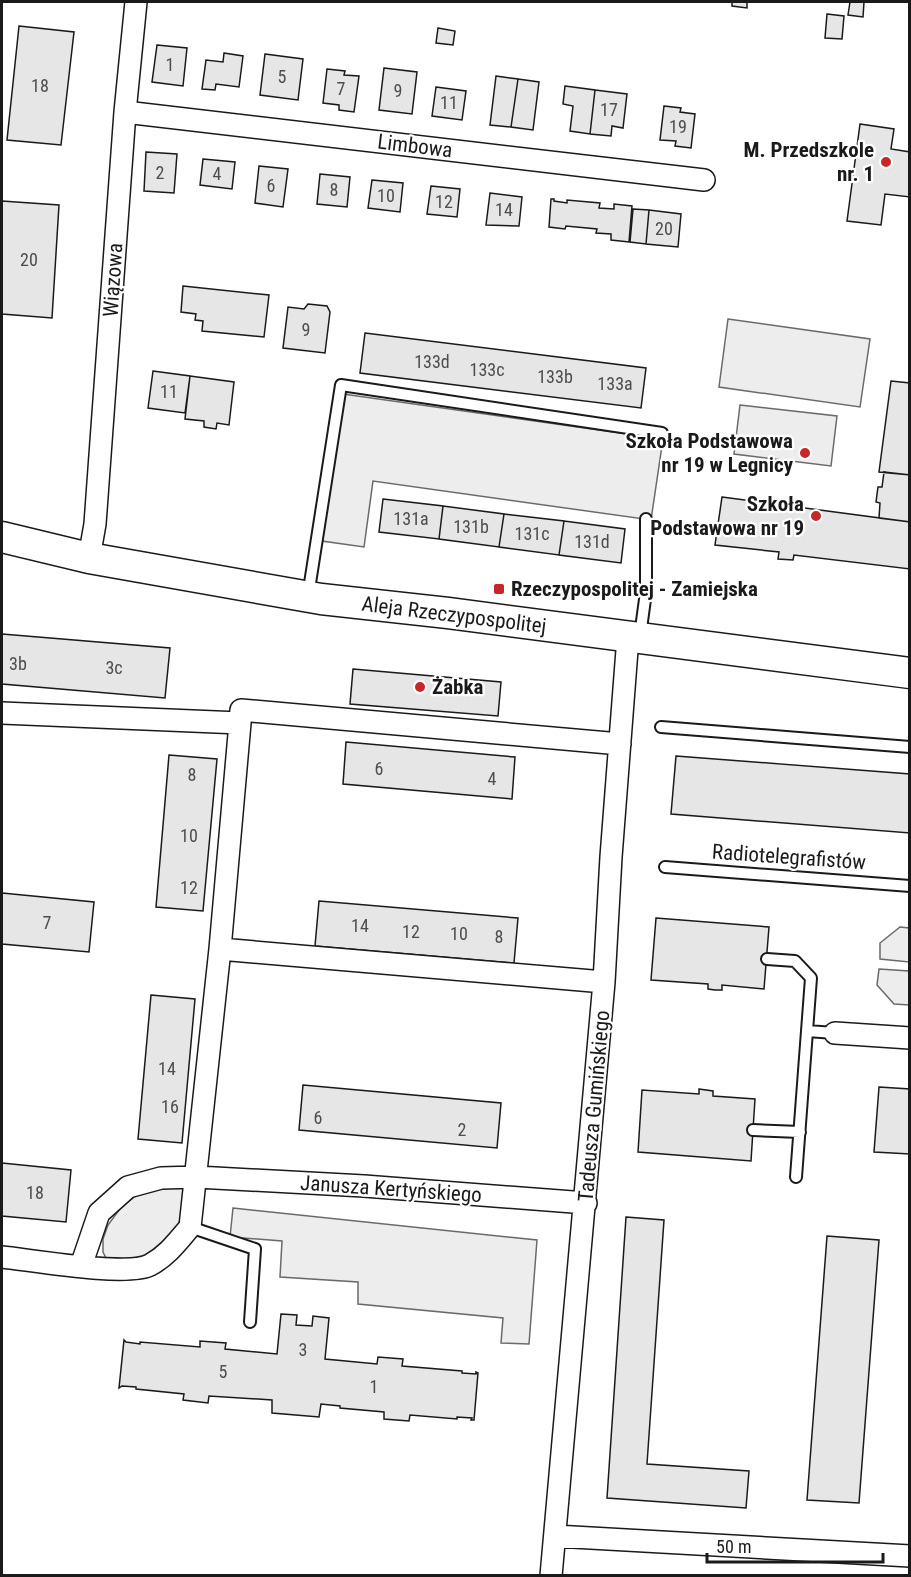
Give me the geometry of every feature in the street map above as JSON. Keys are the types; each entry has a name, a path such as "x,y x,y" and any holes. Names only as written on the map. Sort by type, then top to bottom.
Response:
{"street":[{"name":"Wiązowa","path":"89,558 95,524 125,112 136,2"},
{"name":"Limbowa","path":"125,112 704,180"},
{"name":"Aleja Rzeczypospolitej","path":"2,537 89,558 308,597 909,673"},
{"name":"Tadeusza Gumińskiego","path":"551,1575 586,1203 620,744 634,637"},
{"path":"2,1257 112,1270 147,1267 167,1254 190,1227 220,950 241,710 620,744"},
{"path":"2,713 240,723"},
{"path":"220,950 604,982"},
{"path":"835,1033 909,1038"},
{"name":"Janusza Kertyńskiego","path":"81,1266 99,1213 128,1187 161,1178 197,1177 364,1186 586,1203"},
{"path":"555,1536 909,1556"}],"lane":[{"path":"308,597 341,385 662,433"},
{"path":"634,637 645,592 646,519"},
{"path":"661,727 909,747"},
{"name":"Radiotelegrafistów","path":"665,867 909,886"},
{"path":"767,959 795,961 811,978 796,1177"},
{"path":"807,1031 835,1033"},
{"path":"753,1130 800,1132"},
{"path":"190,1227 255,1249 250,1322"}],"shaded area":[{"path":"728,319 870,339 860,407 719,387"},
{"path":"343,394 663,439 651,520 373,481 364,547 322,541"},
{"path":"740,405 837,416 831,466 734,454"},
{"path":"900,927 909,928 909,962 880,959 880,943"},
{"path":"879,969 909,971 909,1005 894,1004 877,985"},
{"path":"177,1185 185,1190 187,1205 177,1227 165,1242 145,1255 118,1262 106,1258 103,1252 103,1239 108,1225 122,1206 141,1192"},
{"path":"233,1208 537,1240 529,1344 501,1343 503,1318 358,1304 358,1282 280,1277 282,1241 230,1237"}],"building":[{"path":"732,2 747,2 747,8 732,6"},
{"path":"850,2 864,2 863,17 848,15"},
{"path":"827,14 844,16 842,39 825,38"},
{"path":"19,26 74,32 61,145 7,140"},
{"path":"438,28 455,31 453,45 436,43"},
{"path":"157,45 187,48 183,86 152,82"},
{"path":"224,53 243,56 239,87 216,84 215,90 202,89 206,60 223,62"},
{"path":"265,54 303,59 298,100 260,95"},
{"path":"384,68 417,72 412,114 379,110"},
{"path":"327,69 345,71 344,75 359,76 354,112 339,110 339,105 323,103"},
{"path":"496,76 518,79 511,127 490,125"},
{"path":"518,79 539,82 533,130 511,127"},
{"path":"565,86 595,90 590,134 570,131 573,106 563,104"},
{"path":"436,87 466,91 462,120 432,116"},
{"path":"595,90 627,94 623,128 612,126 611,136 590,134"},
{"path":"664,106 681,108 680,112 695,114 691,148 675,146 676,141 660,140"},
{"path":"860,124 894,129 891,149 910,152 910,197 885,194 881,225 847,221"},
{"path":"146,152 177,154 174,193 144,191"},
{"path":"203,159 235,162 232,189 200,185"},
{"path":"259,166 288,169 283,207 255,203"},
{"path":"320,174 350,177 347,207 317,204"},
{"path":"372,180 403,183 400,212 368,208"},
{"path":"431,186 460,189 457,217 427,214"},
{"path":"490,193 522,197 519,226 486,225"},
{"path":"551,199 567,203 567,200 600,203 599,208 614,209 614,204 632,206 629,242 611,240 611,234 596,233 597,229 549,227"},
{"path":"2,201 59,205 52,318 2,314"},
{"path":"633,209 649,210 646,244 630,242"},
{"path":"649,210 681,214 678,247 646,244"},
{"path":"183,286 269,295 264,337 202,331 203,321 195,320 196,314 181,312"},
{"path":"308,304 327,306 330,312 325,353 283,348 288,307 304,309"},
{"path":"365,333 646,368 641,408 360,373"},
{"path":"153,371 190,376 185,413 148,408"},
{"path":"190,376 234,382 229,425 217,423 216,429 204,427 204,421 185,419"},
{"path":"891,381 910,383 910,475 879,472"},
{"path":"884,472 910,475 910,522 879,518 880,503 876,502 878,487 882,487"},
{"path":"722,497 910,522 910,569 794,555 793,560 778,559 779,552 715,545"},
{"path":"383,499 443,506 439,539 379,532"},
{"path":"443,506 504,514 499,547 439,539"},
{"path":"504,514 564,521 559,555 499,547"},
{"path":"564,521 625,529 621,563 559,555"},
{"path":"2,634 170,648 165,698 2,684"},
{"path":"353,669 501,682 498,716 350,704"},
{"path":"346,742 515,757 512,799 343,784"},
{"path":"169,755 217,759 203,911 156,907"},
{"path":"676,756 910,774 910,833 671,814"},
{"path":"2,893 94,902 89,952 2,944"},
{"path":"319,901 518,918 514,963 315,946"},
{"path":"656,918 769,927 764,989 722,985 722,990 715,990 708,989 708,984 651,980"},
{"path":"151,995 195,999 182,1143 138,1139"},
{"path":"303,1085 501,1103 497,1148 299,1130"},
{"path":"879,1087 910,1089 910,1154 874,1152"},
{"path":"699,1089 713,1091 713,1096 755,1099 751,1161 638,1152 642,1090 699,1094"},
{"path":"2,1163 71,1170 66,1222 2,1216"},
{"path":"626,1217 664,1220 647,1464 749,1471 746,1508 607,1498"},
{"path":"827,1236 879,1240 859,1503 807,1500"},
{"path":"281,1314 297,1315 296,1325 312,1326 313,1316 329,1318 325,1359 377,1364 378,1357 403,1359 402,1366 478,1373 474,1420 471,1420 472,1418 410,1415 409,1421 384,1419 384,1412 321,1404 319,1417 272,1413 272,1400 209,1396 208,1403 183,1400 184,1394 136,1389 136,1387 122,1386 119,1388 124,1340 140,1344 140,1342 200,1347 200,1341 226,1343 225,1349 277,1354"}],"place":[{"name":"M. Przedszkole nr. 1","path":"886,162"},
{"name":"Szkoła Podstawowa nr 19 w Legnicy","path":"805,453"},
{"name":"Szkoła Podstawowa nr 19","path":"816,516"},
{"name":"Rzeczypospolitej - Zamiejska","path":"499,589"},
{"name":"Żabka","path":"420,687"}]}
